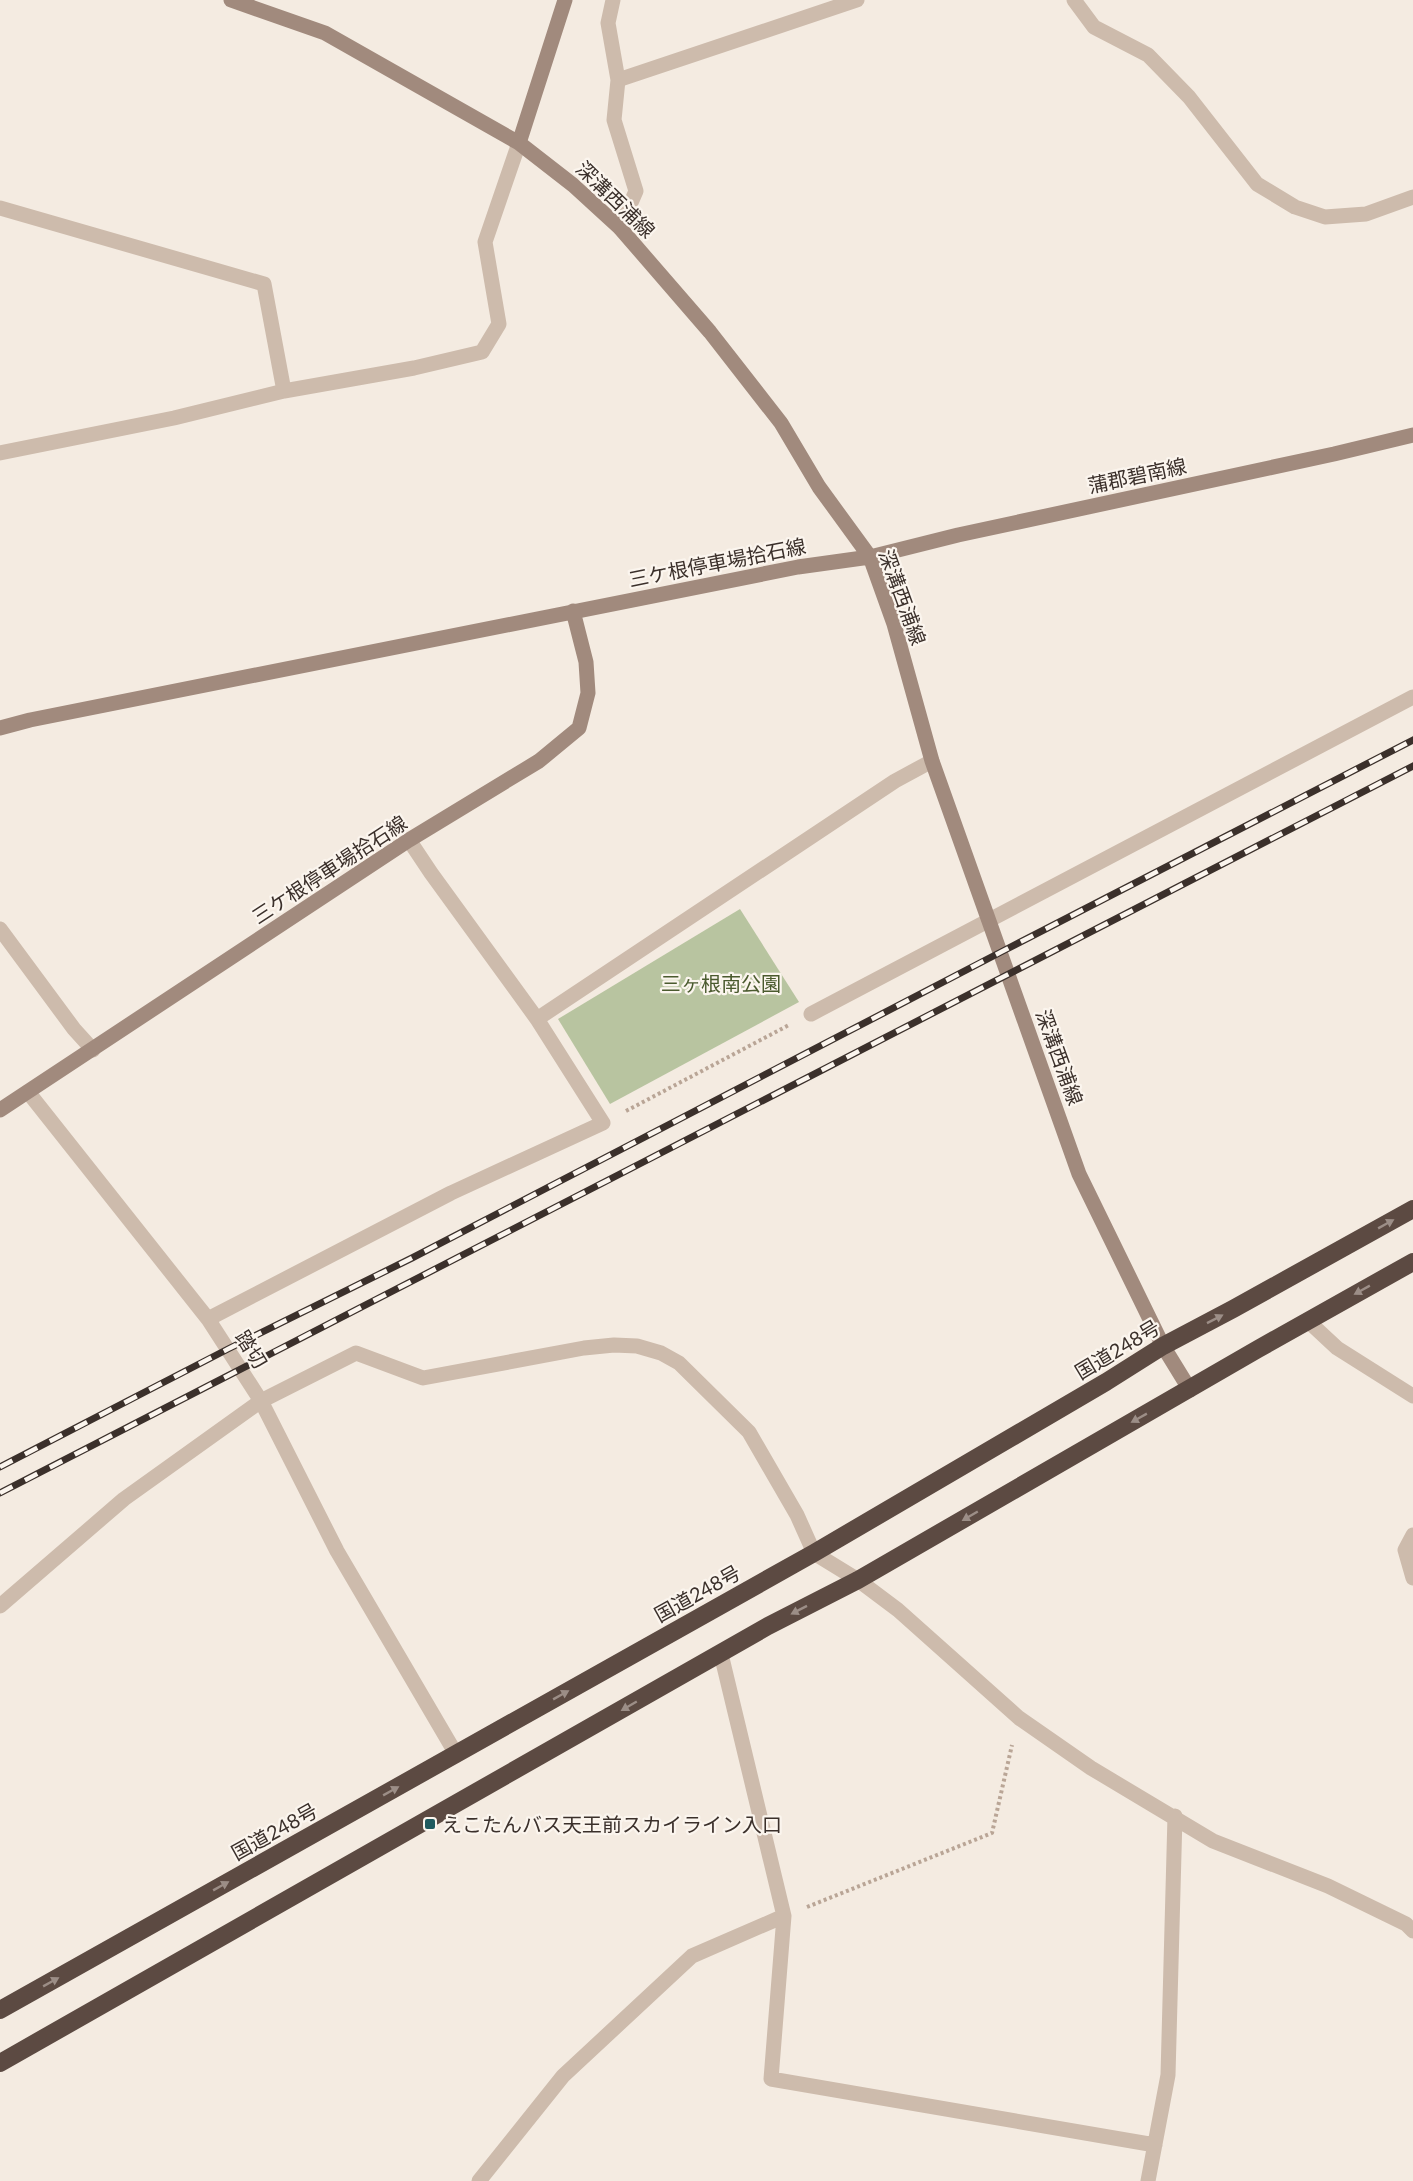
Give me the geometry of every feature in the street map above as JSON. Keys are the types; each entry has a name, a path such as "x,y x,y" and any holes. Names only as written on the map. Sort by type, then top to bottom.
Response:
{"highway":[{"name":"国道248号","path":"0,2010 814,1553 1096,1388 1163,1346 1413,1209"},
{"path":"0,2063 768,1626 858,1580 1413,1262"}],"main road":[{"name":"深溝西浦線","path":"231,0 325,33 519,143 573,185 620,228 710,332 781,423 819,487 870,557 894,624 932,760 1079,1174 1163,1346 1190,1390"},
{"path":"519,143 566,0"},
{"name":"蒲郡碧南線","path":"870,557 958,535 1413,435"},
{"name":"三ケ根停車場拾石線","path":"0,728 30,720 573,611 798,567 870,557"},
{"name":"三ケ根停車場拾石線","path":"0,1110 410,840 539,761 579,728 588,693 586,662 573,611"}],"street":[{"path":"613,0 608,23 618,80 614,120 636,191 620,228"},
{"path":"618,80 857,0"},
{"path":"1074,0 1094,27 1148,55 1189,97 1257,184 1295,207 1325,217 1366,214 1413,197"},
{"path":"0,453 482,352 498,324 484,242 519,143"},
{"path":"0,208 264,284 284,392"},
{"path":"811,1014 1413,697"},
{"path":"537,1020 895,781 932,760"},
{"path":"208,1319 451,1193 603,1123 537,1020 430,873 410,840"},
{"path":"0,929 74,1029 93,1050"},
{"name":"踏切","path":"28,1092 208,1319 261,1401 337,1551 456,1755"},
{"path":"1308,1321 1337,1348 1413,1396"},
{"path":"0,1606 124,1499 261,1401 356,1353 423,1378 584,1348 614,1345 637,1346 661,1353 679,1364 749,1432 797,1515 814,1553 858,1580 898,1610 1019,1718 1091,1768 1214,1840 1328,1886 1406,1924 1413,1931"},
{"path":"1413,1535 1405,1550 1413,1578"},
{"path":"721,1654 784,1916 771,2079 1155,2145"},
{"path":"1148,2181 1168,2075 1175,1816"},
{"path":"479,2181 563,2076 692,1956 784,1916"}],"path":[{"path":"603,1123 811,1014"},
{"path":"784,1916 992,1833 1019,1718"}],"green space":[{"name":"三ヶ根南公園","path":"740,909 799,1002 610,1104 558,1019"}],"railway":[{"path":"0,1467 228,1349 412,1258 1413,740"},
{"path":"0,1493 1413,766"}],"place":[{"name":"えこたんバス天王前スカイライン入口","path":"430,1824"}]}
